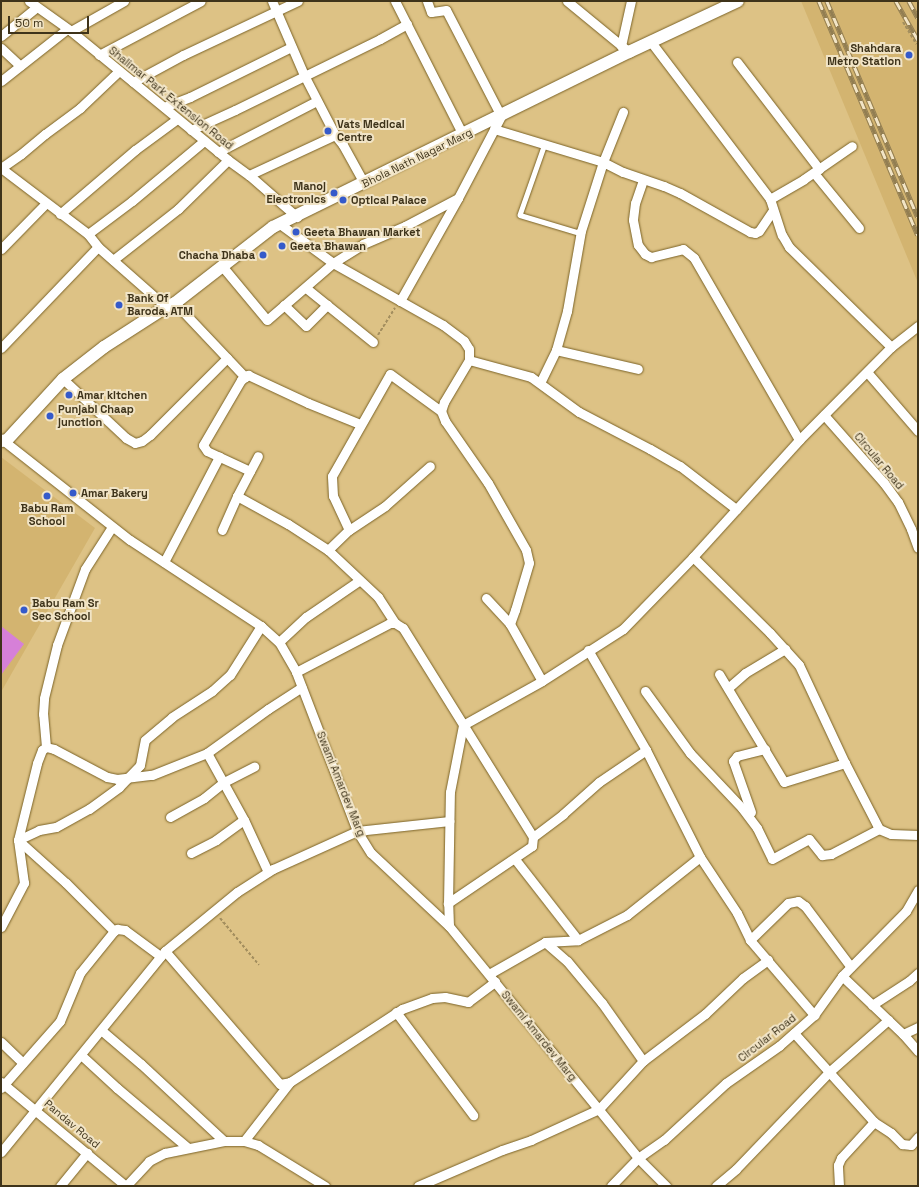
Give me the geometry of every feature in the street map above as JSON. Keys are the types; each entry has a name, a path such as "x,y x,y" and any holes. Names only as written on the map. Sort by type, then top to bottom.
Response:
{"street":[{"name":"Shalimar Park Extension Road","path":"29,1 69,30 177,119 249,175 296,217"},
{"path":"1,81 48,42 124,1"},
{"path":"99,55 201,1"},
{"path":"272,1 304,76 335,135 343,145 364,183"},
{"path":"133,82 183,55 298,1"},
{"path":"395,1 463,135"},
{"path":"400,301 458,198 501,116 446,10 431,12 427,1"},
{"path":"567,1 625,49"},
{"path":"625,49 630,1"},
{"name":"Bhola Nath Nagar Marg","path":"4,441 63,379 104,348 171,305 273,227 501,116 625,49 652,42 738,1"},
{"path":"1,36 37,7"},
{"path":"191,130 380,39 407,24"},
{"path":"652,42 770,199 782,235 794,253 891,347"},
{"path":"164,107 190,97 291,47"},
{"path":"1,48 20,66"},
{"path":"737,62 860,228"},
{"path":"119,71 80,108 1,168 88,234 113,260 171,305 228,358 245,377"},
{"path":"218,152 317,101"},
{"path":"540,383 556,350 567,311 580,234 603,162 623,112"},
{"path":"60,214 135,150 177,119"},
{"path":"494,129 603,162 643,180 680,193 750,232 755,233 759,231 773,210"},
{"path":"249,175 335,135"},
{"path":"88,234 132,201 204,140"},
{"path":"770,199 817,171 852,146"},
{"path":"113,260 178,209 228,160"},
{"path":"643,180 635,203 633,220 638,245 645,254 651,257 683,249 689,252 694,258 798,440"},
{"path":"222,266 267,320 306,288 333,263 363,244 405,226 458,198"},
{"path":"1,249 46,203"},
{"path":"280,224 333,263 444,325 464,341 469,349 469,360 444,402 441,411"},
{"path":"1,348 98,246"},
{"path":"306,288 373,342"},
{"path":"284,305 306,326 326,305"},
{"path":"449,926 450,792 463,725 542,681 588,650 623,629 693,557 798,440 891,347 918,326"},
{"path":"556,350 638,369"},
{"path":"63,379 126,438 135,443 142,441 150,435 228,358"},
{"path":"469,360 531,377 579,412 680,466 736,509"},
{"path":"866,372 918,431"},
{"path":"349,530 333,496 331,486 332,476 360,424 390,374 441,411 445,420 488,483 526,550 529,563 510,624"},
{"path":"250,471 219,457 204,448 204,441 241,380 248,375 308,403 360,424"},
{"name":"Circular Road","path":"824,415 884,483 898,502 918,548"},
{"name":"Swami Amardev Marg","path":"4,441 112,527 261,626 279,642 296,672 358,831 371,853 382,866 449,926 638,1158 666,1186"},
{"path":"222,530 237,496 258,456"},
{"path":"164,562 219,457"},
{"path":"328,550 349,530 385,506 410,486 430,466"},
{"path":"237,496 288,524 328,550 378,597 395,623 404,628 533,837 532,846 515,859 448,903"},
{"path":"1,927 24,883 18,840 37,763 42,750 46,746 43,714 44,698 57,644 85,569 112,527"},
{"path":"693,557 785,649 799,665 845,763 879,829 891,834 918,835"},
{"path":"279,642 306,617 360,580"},
{"path":"486,598 510,624 542,681"},
{"path":"296,672 390,623 395,623"},
{"path":"18,840 39,830 56,827 89,809 126,779 140,765 145,740 172,717 212,691 230,675 261,626"},
{"path":"728,688 745,673 785,649"},
{"path":"588,650 646,750 700,857 737,913 750,940 814,1015"},
{"path":"719,674 765,749 780,778 784,782 845,763"},
{"path":"46,746 107,777 117,780 152,775 207,753 268,709 302,687"},
{"path":"645,691 690,753 742,808 757,828 772,858 809,839 822,855 831,854 879,829"},
{"path":"751,812 733,761 737,756 765,749"},
{"path":"533,837 563,814 599,782 646,750"},
{"path":"207,753 244,820 268,872"},
{"path":"170,816 204,798 224,782 254,767"},
{"path":"191,853 216,840 244,820"},
{"path":"1,1152 163,954 237,892 268,872 310,851 358,831 449,821"},
{"path":"18,840 66,883 114,931"},
{"path":"489,974 545,942 578,940 627,915 700,857"},
{"path":"515,859 578,940"},
{"name":"Circular Road","path":"611,1186 638,1158 664,1140 726,1083 779,1046 814,1015 842,976 906,911 918,890"},
{"path":"750,940 788,903 798,901 805,906 851,967"},
{"path":"2,1085 60,1021 80,973 117,929 125,930 163,954 275,1080 280,1084 290,1082"},
{"path":"545,942 567,961 602,1003 643,1061"},
{"path":"418,1186 502,1150 538,1137 599,1109 643,1061 706,1014 743,978 768,960"},
{"path":"872,1005 909,981 918,973"},
{"path":"842,976 903,1034 918,1051"},
{"path":"244,1141 290,1082 396,1012 432,998 445,997 468,1002 495,982"},
{"path":"396,1012 473,1115"},
{"path":"716,1186 736,1168 829,1072 888,1020"},
{"path":"903,1034 918,1026"},
{"path":"101,1030 141,1064 224,1141"},
{"path":"794,1033 874,1122 891,1133 902,1144 911,1144 918,1137"},
{"path":"1,1042 23,1063"},
{"path":"81,1055 117,1088 188,1148"},
{"name":"Pandav Road","path":"2,1085 36,1110 126,1186"},
{"path":"839,1186 838,1165 841,1158 874,1122"},
{"path":"126,1186 154,1157 224,1141 244,1141 258,1145 325,1186"},
{"path":"60,1186 87,1153"}],"lane":[{"path":"545,144 520,215 580,234"}],"path":[{"path":"903,22 916,44"},
{"path":"373,342 400,301"},
{"path":"214,911 259,965"}],"shaded area":[{"path":"801,1 918,1 918,283"},
{"name":"Babu Ram Sr Sec School","path":"1,457 95,528 1,692"},
{"path":"1,626 24,644 1,675"}],"railway":[{"path":"819,1 918,235"},
{"path":"827,1 918,217"},
{"path":"896,1 918,40"},
{"path":"909,1 918,18"}],"place":[{"name":"Shahdara Metro Station","path":"909,55"},
{"name":"Vats Medical Centre","path":"328,131"},
{"name":"Manoj Electronics","path":"334,193"},
{"name":"Optical Palace","path":"343,200"},
{"name":"Geeta Bhawan Market","path":"296,232"},
{"name":"Geeta Bhawan","path":"282,246"},
{"name":"Chacha Dhaba","path":"263,255"},
{"name":"Bank Of Baroda, ATM","path":"119,305"},
{"name":"Amar kitchen","path":"69,395"},
{"name":"Punjabi Chaap junction","path":"50,416"},
{"name":"Amar Bakery","path":"73,493"},
{"name":"Babu Ram School","path":"47,496"},
{"name":"Babu Ram Sr Sec School","path":"24,610"}]}
